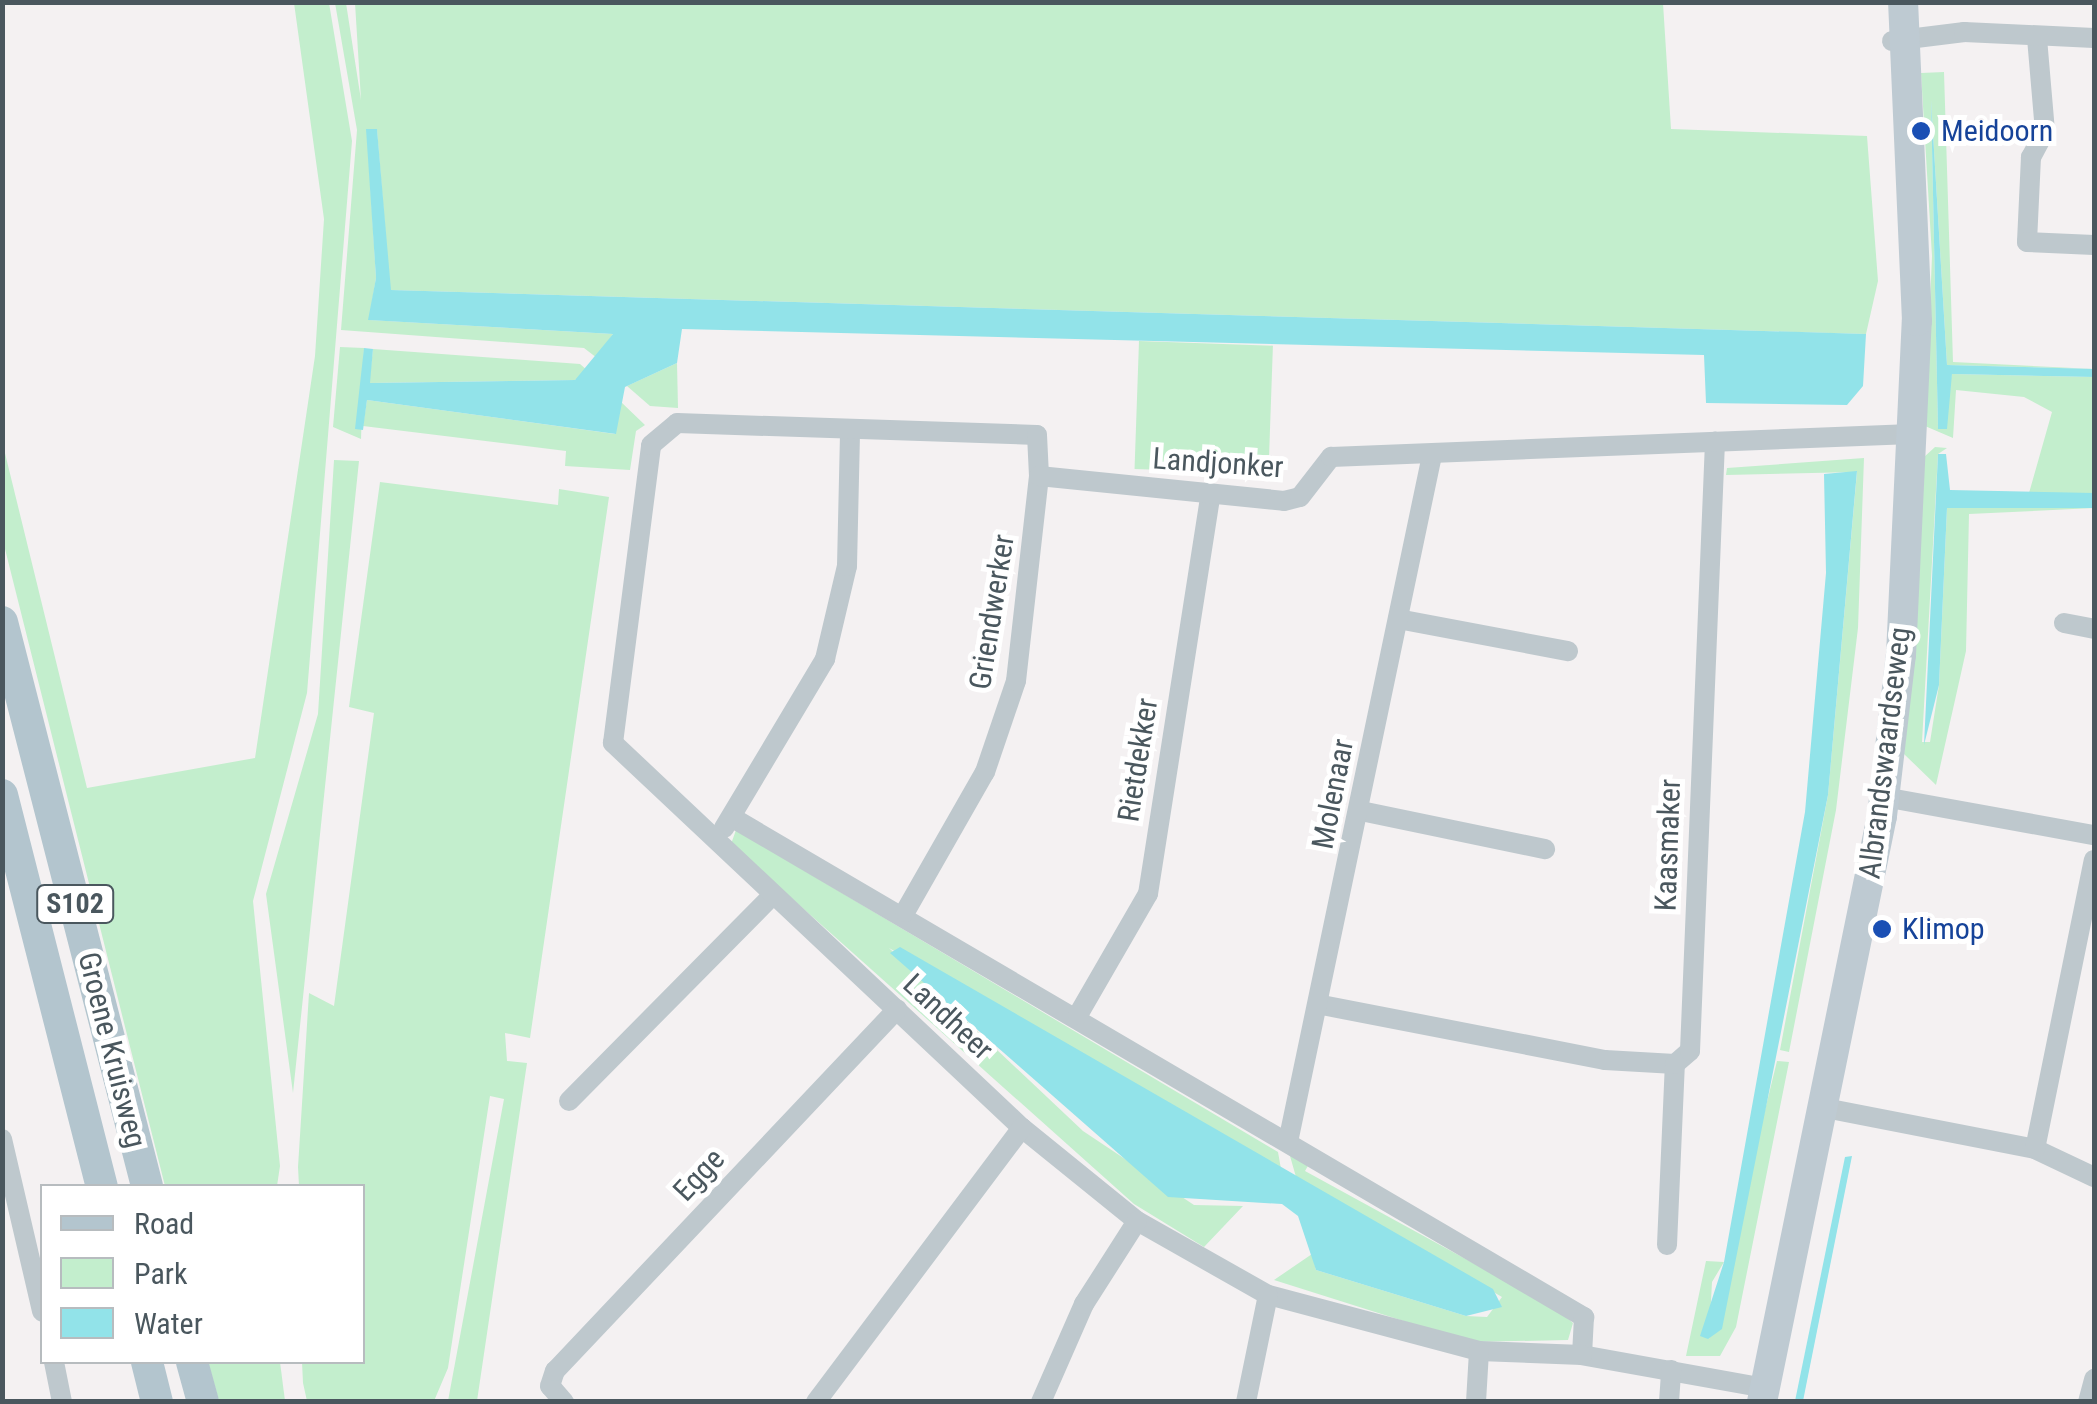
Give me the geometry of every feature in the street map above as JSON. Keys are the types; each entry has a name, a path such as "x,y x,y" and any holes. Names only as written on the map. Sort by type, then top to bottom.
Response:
{"main road":[{"name":"Groene Kruisweg","path":"2,622 147,1184"},
{"name":"Groene Kruisweg","path":"2,794 101,1184"},
{"path":"148,1364 157,1402"},
{"path":"192,1364 202,1402"}],"street":[{"name":"Albrandswaardseweg","path":"1885,2 1899,41"},
{"name":"Albrandswaardseweg","path":"1764,1395 1825,1108 1884,797 1917,320 1899,41 1903,2"},
{"path":"1899,41 1964,32 2094,38"},
{"path":"2037,38 2045,131 2030,157 2027,242 2094,245"},
{"name":"Landheer","path":"850,431 660,428 613,743 1022,1128 1138,1220 1268,1295 1479,1351 1582,1355 1671,1370 1764,1395"},
{"path":"716,838 732,818 825,659 847,566 850,431 1037,435 1039,476"},
{"name":"Landjonker","path":"1039,476 1284,501 1300,497 1330,456 1912,434"},
{"name":"Kaasmaker","path":"1667,1245 1675,1064 1690,1051 1715,442"},
{"name":"Molenaar","path":"1288,1142 1322,1005 1432,455"},
{"name":"Griendwerker","path":"905,912 985,772 1016,680 1039,476"},
{"name":"Rietdekker","path":"1078,1015 1148,894 1210,496"},
{"path":"1398,619 1568,652"},
{"path":"2064,623 2094,629"},
{"path":"1884,797 2094,835"},
{"path":"1361,811 1545,849"},
{"name":"Landheer","path":"732,818 905,912 1584,1317 1582,1355"},
{"path":"2035,1149 2094,860"},
{"path":"569,1101 772,896"},
{"path":"1322,1005 1605,1060 1675,1064"},
{"name":"Egge","path":"557,1394 896,1009"},
{"path":"1825,1108 2035,1149 2094,1177"},
{"path":"816,1402 1022,1128"},
{"path":"2,1139 40,1302"},
{"path":"1041,1402 1084,1304 1138,1220"},
{"path":"1246,1402 1268,1295"},
{"path":"1476,1402 1479,1351"},
{"path":"54,1364 62,1402"},
{"path":"1670,1402 1671,1370"},
{"path":"2088,1402 2094,1379"}],"green space":[{"path":"294,3 329,3 352,141 307,693 253,901 280,1166 277,1184 164,1184 3,541 3,445 87,788 255,758 315,356 324,219"},
{"path":"335,3 346,3 361,100 355,3 1663,3 1671,129 1867,136 1878,281 1866,334 390,290 377,130 367,129 376,278 369,320 613,334 597,358 584,348 341,330 357,130"},
{"path":"1944,72 1953,362 2094,369 1947,365 1931,100 1938,429 1952,374 2094,377 2094,493 2029,493 2052,412 2024,397 1956,390 1953,438 1925,426 1932,256 1921,73"},
{"path":"1139,341 1273,346 1268,474 1135,469"},
{"path":"340,347 364,348 361,439 333,427"},
{"path":"373,349 580,364 588,371 575,380 369,383"},
{"path":"677,363 678,408 650,406 627,386"},
{"path":"367,400 615,434 620,401 645,425 636,431 630,470 565,466 566,451 363,426"},
{"path":"1935,447 1947,448 1938,454 1922,742 1930,742 1939,685 1947,508 2094,508 1969,514 1966,651 1936,785 1904,754 1923,458"},
{"path":"1864,458 1858,628 1836,810 1789,1052 1780,1050 1828,795 1857,472 1726,475 1727,468"},
{"path":"334,460 359,461 293,1093 266,894 318,714"},
{"path":"380,482 558,505 559,489 609,497 530,1038 505,1033 507,1061 527,1063 477,1401 448,1401 504,1099 490,1096 448,1368 434,1401 307,1401 303,1383 302,1364 365,1364 365,1184 299,1184 298,1167 309,993 334,1006 374,713 349,707"},
{"path":"736,830 1278,1152 1281,1169 889,948 1083,1131 1194,1205 1243,1206 1204,1247 1134,1204 731,844"},
{"path":"1777,1061 1789,1062 1736,1327 1720,1356 1686,1356 1706,1261 1724,1262 1712,1282 1709,1339"},
{"path":"1288,1149 1309,1164 1305,1171 1557,1309 1573,1323 1568,1340 1470,1342 1274,1280 1312,1254 1316,1270 1466,1316 1487,1317 1502,1297 1296,1177"},
{"path":"209,1364 280,1364 285,1401 219,1401"}],"water":[{"path":"1931,100 1947,365 2094,369 2094,377 1952,374 1947,429 1938,429"},
{"path":"366,129 377,129 391,290 1866,334 1863,386 1847,405 1706,403 1704,355 682,329 677,363 625,387 616,434 367,400 363,430 355,429 364,348 373,349 370,383 575,380 613,334 368,320 376,278"},
{"path":"1938,454 1946,454 1950,490 2094,493 2094,508 1947,508 1939,685 1924,745"},
{"path":"1857,471 1828,795 1722,1329 1708,1339 1700,1336 1724,1262 1805,812 1826,573 1824,474"},
{"path":"900,947 1493,1289 1502,1307 1466,1316 1316,1270 1298,1216 1282,1204 1168,1197 890,953"},
{"path":"1852,1156 1803,1401 1795,1401 1845,1157"}],"place":[{"name":"Meidoorn","path":"1921,131"},
{"name":"Klimop","path":"1882,929"}]}
